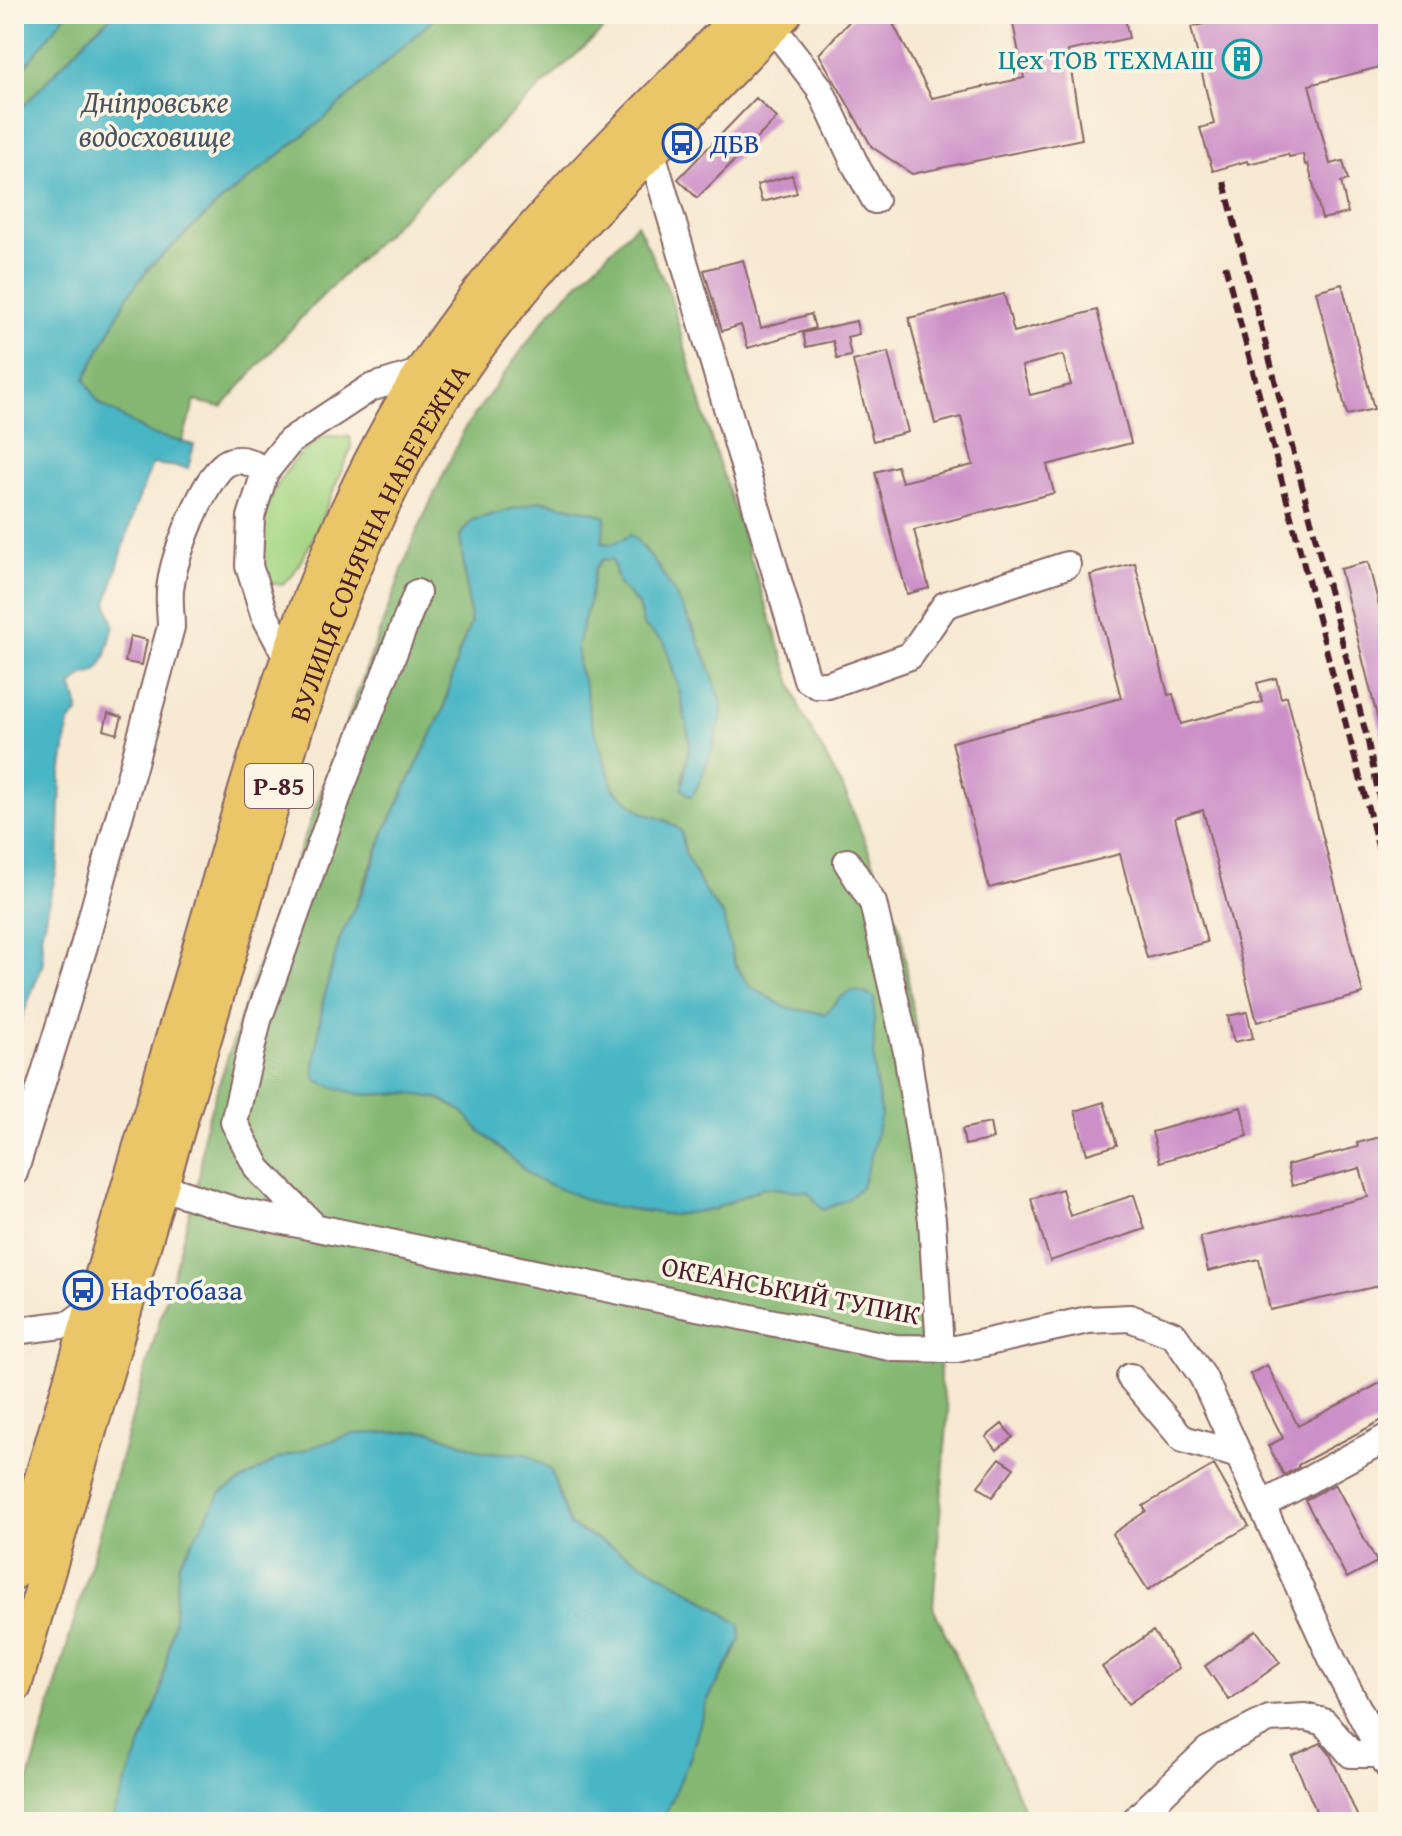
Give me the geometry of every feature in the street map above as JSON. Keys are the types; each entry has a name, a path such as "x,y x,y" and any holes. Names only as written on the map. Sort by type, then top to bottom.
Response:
{"main road":[{"name":"ВУЛИЦЯ СОНЯЧНА НАБЕРЕЖНА","path":"14,1686 296,730 346,586 379,510 438,404 494,322 558,247 647,155 766,18"},
{"name":"ВУЛИЦЯ СОНЯЧНА НАБЕРЕЖНА","path":"14,1572 231,841 288,660 336,534 382,442 422,372 471,305 536,227 766,18"},
{"path":"14,1532 51,1446"}],"street":[{"path":"766,18 819,87 875,200"},
{"path":"647,155 655,163 807,679 817,685 828,685 910,656 945,605 1067,565"},
{"path":"288,660 264,614 249,566 251,517 265,472 290,441 370,388 422,372"},
{"path":"14,1173 84,946 171,627 170,583 179,555 205,490 226,463 241,459 265,472"},
{"path":"315,1227 258,1169 234,1122 258,1020 340,790 417,593"},
{"path":"847,862 873,903 907,1052 932,1220 940,1349"},
{"name":"ОКЕАНСЬКИЙ ТУПИК","path":"160,1186 236,1211 895,1348 956,1349 1088,1320 1130,1318 1174,1335 1203,1377 1334,1663 1385,1760"},
{"path":"14,1331 70,1324 93,1307"},
{"path":"1130,1377 1183,1439 1239,1455"},
{"path":"1262,1505 1388,1437"},
{"path":"1133,1822 1208,1750 1269,1719 1305,1717 1324,1722 1351,1754 1385,1760"}],"green space":[{"path":"66,14 114,14 92,33 14,116 14,81"},
{"path":"439,14 620,14 434,186 307,311 222,407 195,401 182,442 150,434 99,403 85,379 127,297 149,268 220,202 325,118"},
{"path":"637,224 669,292 712,442 801,711 845,792 901,931 937,1174 940,1383 948,1411 933,1607 1029,1822 662,1822 690,1758 706,1703 734,1655 740,1625 657,1571 570,1526 550,1469 526,1454 484,1452 430,1431 179,1564 173,1625 160,1696 111,1822 17,1822 180,1249 200,1172 204,1130 257,967 414,538 465,428 549,313","holes":["541,501 594,512 602,543 644,547 692,625 705,656 698,786 691,796 682,781 690,742 665,643 644,626 638,605 619,584 612,559 602,560 595,569 577,644 578,666 590,717 614,789 643,813 667,821 681,831 685,854 705,892 723,916 734,962 749,986 787,1008 825,1014 874,1070 881,1115 862,1186 808,1192 764,1187 714,1209 672,1215 597,1204 480,1131 462,1111 440,1099 409,1093 364,1095 316,1079 314,1067 331,968 384,833 443,711 459,652 471,623 460,535 473,520"]},
{"path":"324,436 350,437 351,448 312,541 292,576 281,585 268,582 262,562 261,541 263,520 270,500 293,463"}],"water":[{"name":"Дніпровське водосховище","path":"14,14 66,14 14,81"},
{"name":"Дніпровське водосховище","path":"114,14 439,14 325,118 220,202 149,268 127,297 85,379 99,403 150,434 194,445 188,468 152,464 134,511 107,602 114,625 105,658 96,672 84,675 71,686 78,713 69,722 61,775 58,864 41,935 43,963 14,1038 14,116 92,33"},
{"path":"541,501 606,517 602,543 612,544 631,535 644,549 681,605 721,700 721,718 715,741 691,797 682,789 690,742 665,643 644,626 638,605 619,584 612,559 602,560 595,569 577,644 578,666 590,717 614,790 643,813 667,821 681,831 685,854 705,892 723,916 734,962 749,986 787,1008 825,1014 852,991 874,998 874,1070 881,1115 862,1186 847,1200 823,1210 808,1192 764,1187 714,1209 672,1215 597,1204 535,1179 462,1111 441,1099 408,1093 364,1095 316,1080 314,1067 323,1001 340,938 368,879 384,833 443,711 459,652 471,623 460,535 473,520"},
{"path":"430,1431 484,1452 526,1454 550,1469 570,1526 657,1571 740,1625 741,1640 706,1703 690,1758 662,1822 111,1822 160,1696 173,1625 179,1564 221,1493 278,1459 352,1434"}],"building":[{"path":"856,14 888,14 932,98 1024,78 1011,14 1124,14 1129,38 1068,51 1082,139 912,174 872,147 819,54"},
{"path":"1245,14 1356,14 1358,20 1388,14 1388,65 1309,85 1330,164 1343,161 1348,180 1341,182 1348,213 1322,219 1303,154 1289,157 1288,154 1248,164 1247,161 1213,171 1200,128 1214,124 1191,27"},
{"path":"756,98 777,118 697,198 678,179"},
{"path":"792,175 797,193 762,202 757,185"},
{"path":"743,260 761,328 811,314 815,328 748,348 741,325 722,331 704,270"},
{"path":"1342,284 1374,409 1347,415 1316,291"},
{"path":"1004,294 1014,332 1097,310 1131,443 1047,465 1054,493 914,530 929,588 907,594 875,472 897,466 902,482 973,465 961,417 935,424 909,318","holes":["1063,355 1071,385 1030,395 1022,366"]},
{"path":"856,321 859,334 847,337 851,356 837,359 833,341 806,347 803,333"},
{"path":"888,352 908,432 873,441 853,361"},
{"path":"1368,562 1388,641 1388,739 1383,740 1340,569"},
{"path":"1135,563 1168,695 1173,694 1181,724 1262,702 1257,683 1276,678 1281,698 1287,696 1363,994 1257,1022 1203,810 1175,818 1207,942 1147,958 1120,854 989,888 952,742 1121,698 1090,575"},
{"path":"130,636 147,640 142,665 125,662"},
{"path":"108,713 122,717 117,734 104,730"},
{"path":"1247,1012 1253,1038 1234,1042 1228,1016"},
{"path":"1104,1102 1117,1145 1087,1154 1075,1111"},
{"path":"1241,1107 1248,1136 1160,1162 1152,1132"},
{"path":"990,1123 993,1139 965,1145 962,1129"},
{"path":"1388,1135 1388,1284 1270,1310 1259,1259 1208,1271 1200,1237 1368,1197 1360,1168 1292,1186 1287,1165 1358,1147 1357,1143"},
{"path":"1062,1189 1070,1216 1134,1195 1145,1229 1050,1261 1031,1199"},
{"path":"1267,1365 1298,1426 1388,1379 1388,1417 1284,1475 1268,1446 1283,1438 1250,1374"},
{"path":"1002,1424 1013,1437 997,1450 986,1437"},
{"path":"1000,1458 1014,1468 992,1497 978,1486"},
{"path":"1214,1465 1249,1526 1176,1569 1148,1590 1112,1534 1146,1511 1143,1506"},
{"path":"1335,1484 1377,1562 1347,1578 1305,1500"},
{"path":"1256,1630 1280,1663 1229,1700 1205,1666"},
{"path":"1153,1631 1179,1668 1128,1704 1102,1667"},
{"path":"1321,1743 1330,1754 1360,1822 1321,1822 1292,1756"}],"railway":[{"path":"1224,182 1368,742 1388,842"},
{"path":"1225,265 1388,884"}],"place":[{"name":"Цех ТОВ ТЕХМАШ","path":"1242,59"},
{"name":"ДБВ","path":"682,143"},
{"name":"Нафтобаза","path":"83,1290"}]}
